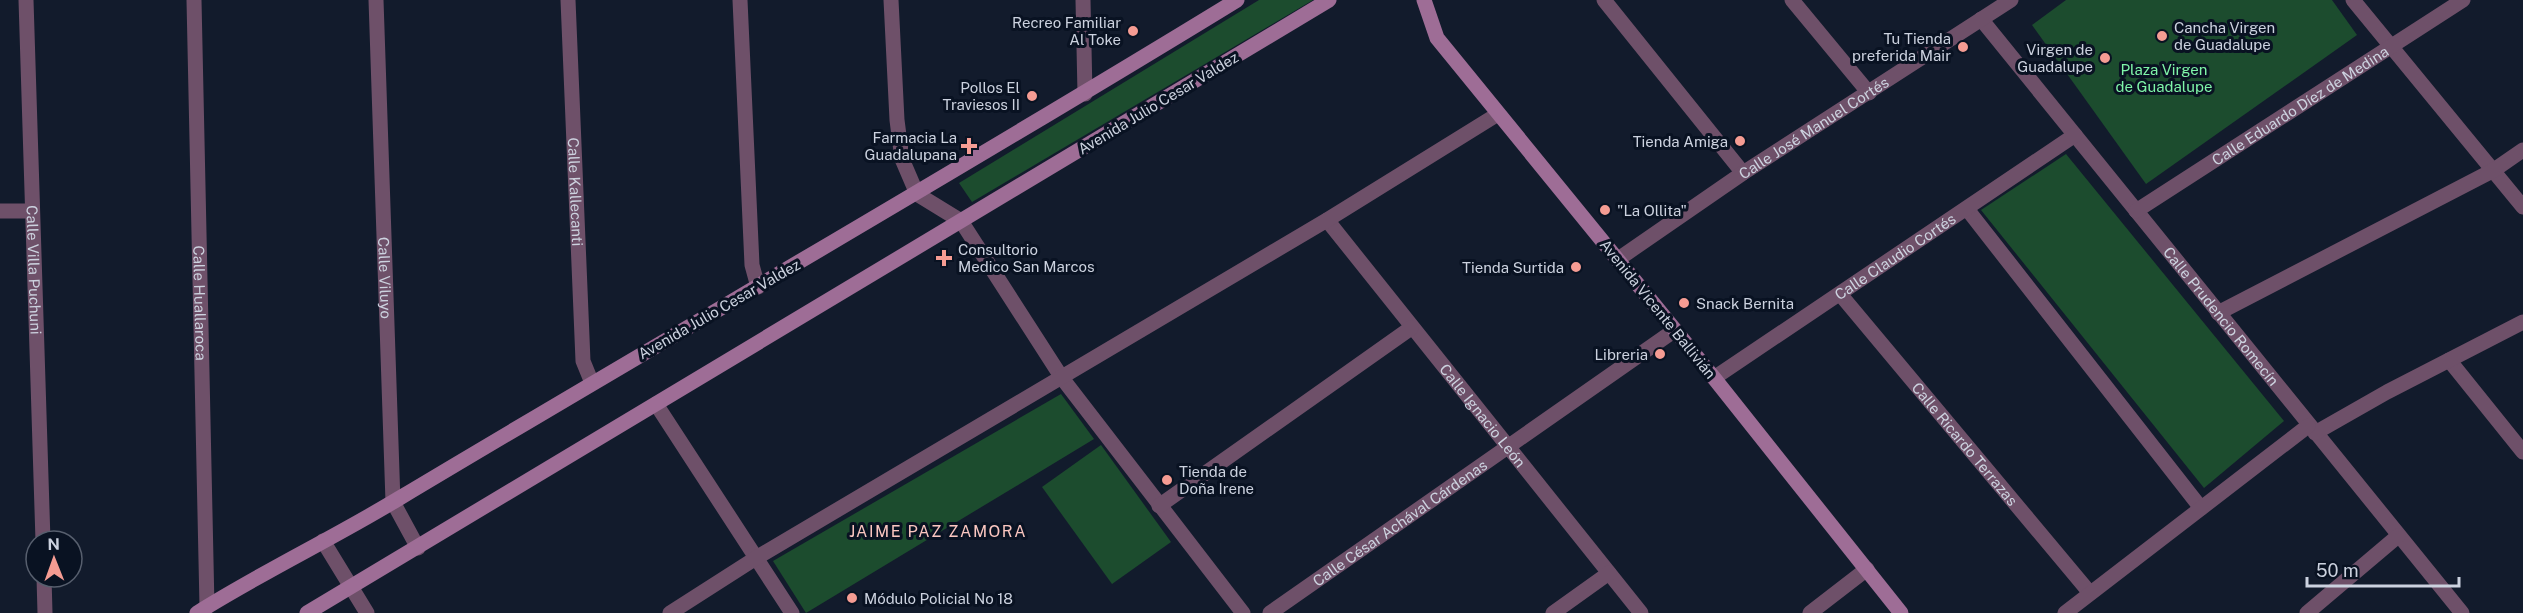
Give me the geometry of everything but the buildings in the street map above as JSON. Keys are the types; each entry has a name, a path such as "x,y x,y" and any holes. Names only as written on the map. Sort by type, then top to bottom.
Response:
{"main road":[{"name":"Avenida Julio Cesar Valdez","path":"202,610 393,502 917,194 1237,0"},
{"name":"Avenida Julio Cesar Valdez","path":"307,613 1329,0"},
{"name":"Avenida Vicente Ballivián","path":"1424,0 1437,38 1714,378 1901,613"}],"street":[{"name":"Calle Villa Puchuni","path":"26,0 43,529"},
{"name":"Calle Huallaroca","path":"194,0 202,610"},
{"name":"Calle Viluyo","path":"376,0 393,502 418,548"},
{"name":"Calle Kallecanti","path":"568,0 583,361 592,383"},
{"path":"740,0 752,265 758,287"},
{"path":"891,0 897,120 902,159 917,194 961,221 1062,378 1243,613"},
{"path":"1083,0 1085,93"},
{"path":"1604,0 1743,173"},
{"path":"1792,0 1869,93"},
{"name":"Calle José Manuel Cortés","path":"1617,260 1743,173 2011,0"},
{"path":"2353,0 2523,207"},
{"name":"Calle Eduardo Díez de Medina","path":"2136,211 2463,0"},
{"name":"Calle Prudencio Romecín","path":"1981,19 2462,613"},
{"path":"670,613 756,558 1327,220 1498,114"},
{"name":"Calle Claudio Cortés","path":"1714,378 2074,135"},
{"path":"2218,313 2494,170 2523,150"},
{"path":"1967,208 2201,508"},
{"path":"0,211 32,211"},
{"name":"Calle Ignacio León","path":"1327,220 1641,613"},
{"name":"Calle Ricardo Terrazas","path":"1840,294 2090,593"},
{"path":"2065,613 2201,508 2312,429 2523,322"},
{"path":"1159,506 1411,328"},
{"name":"Calle César Achával Cárdenas","path":"1270,613 1675,330"},
{"path":"2449,360 2523,452"},
{"path":"656,404 792,613"},
{"path":"2307,613 2398,536"},
{"path":"323,541 367,613"},
{"path":"1810,613 1867,569"},
{"path":"1553,613 1609,573"},
{"path":"44,589 45,613"}],"green space":[{"path":"1259,0 1313,0 972,202 959,183"},
{"name":"Plaza Virgen de Guadalupe","path":"2066,0 2332,0 2357,35 2146,184 2032,25"},
{"path":"2066,154 2284,421 2204,488 1981,210"},
{"path":"1061,394 1094,439 806,613 773,561"},
{"path":"1101,445 1171,542 1112,584 1042,487"}],"place":[{"name":"Recreo Familiar Al Toke","path":"1133,31"},
{"name":"Cancha Virgen de Guadalupe","path":"2162,36"},
{"name":"Tu Tienda preferida Mair","path":"1963,47"},
{"name":"Virgen de Guadalupe","path":"2105,58"},
{"name":"Pollos El Traviesos II","path":"1032,96"},
{"name":"Tienda Amiga","path":"1740,141"},
{"name":"Farmacia La Guadalupana","path":"969,146"},
{"name":"\"La Ollita\"","path":"1605,210"},
{"name":"Consultorio Medico San Marcos","path":"944,258"},
{"name":"Tienda Surtida","path":"1576,267"},
{"name":"Snack Bernita","path":"1684,303"},
{"name":"Libreria","path":"1660,354"},
{"name":"Tienda de Doña Irene","path":"1167,480"},
{"name":"Módulo Policial No 18","path":"852,598"}],"district":[{"name":"JAIME PAZ ZAMORA","path":"938,531"}]}
